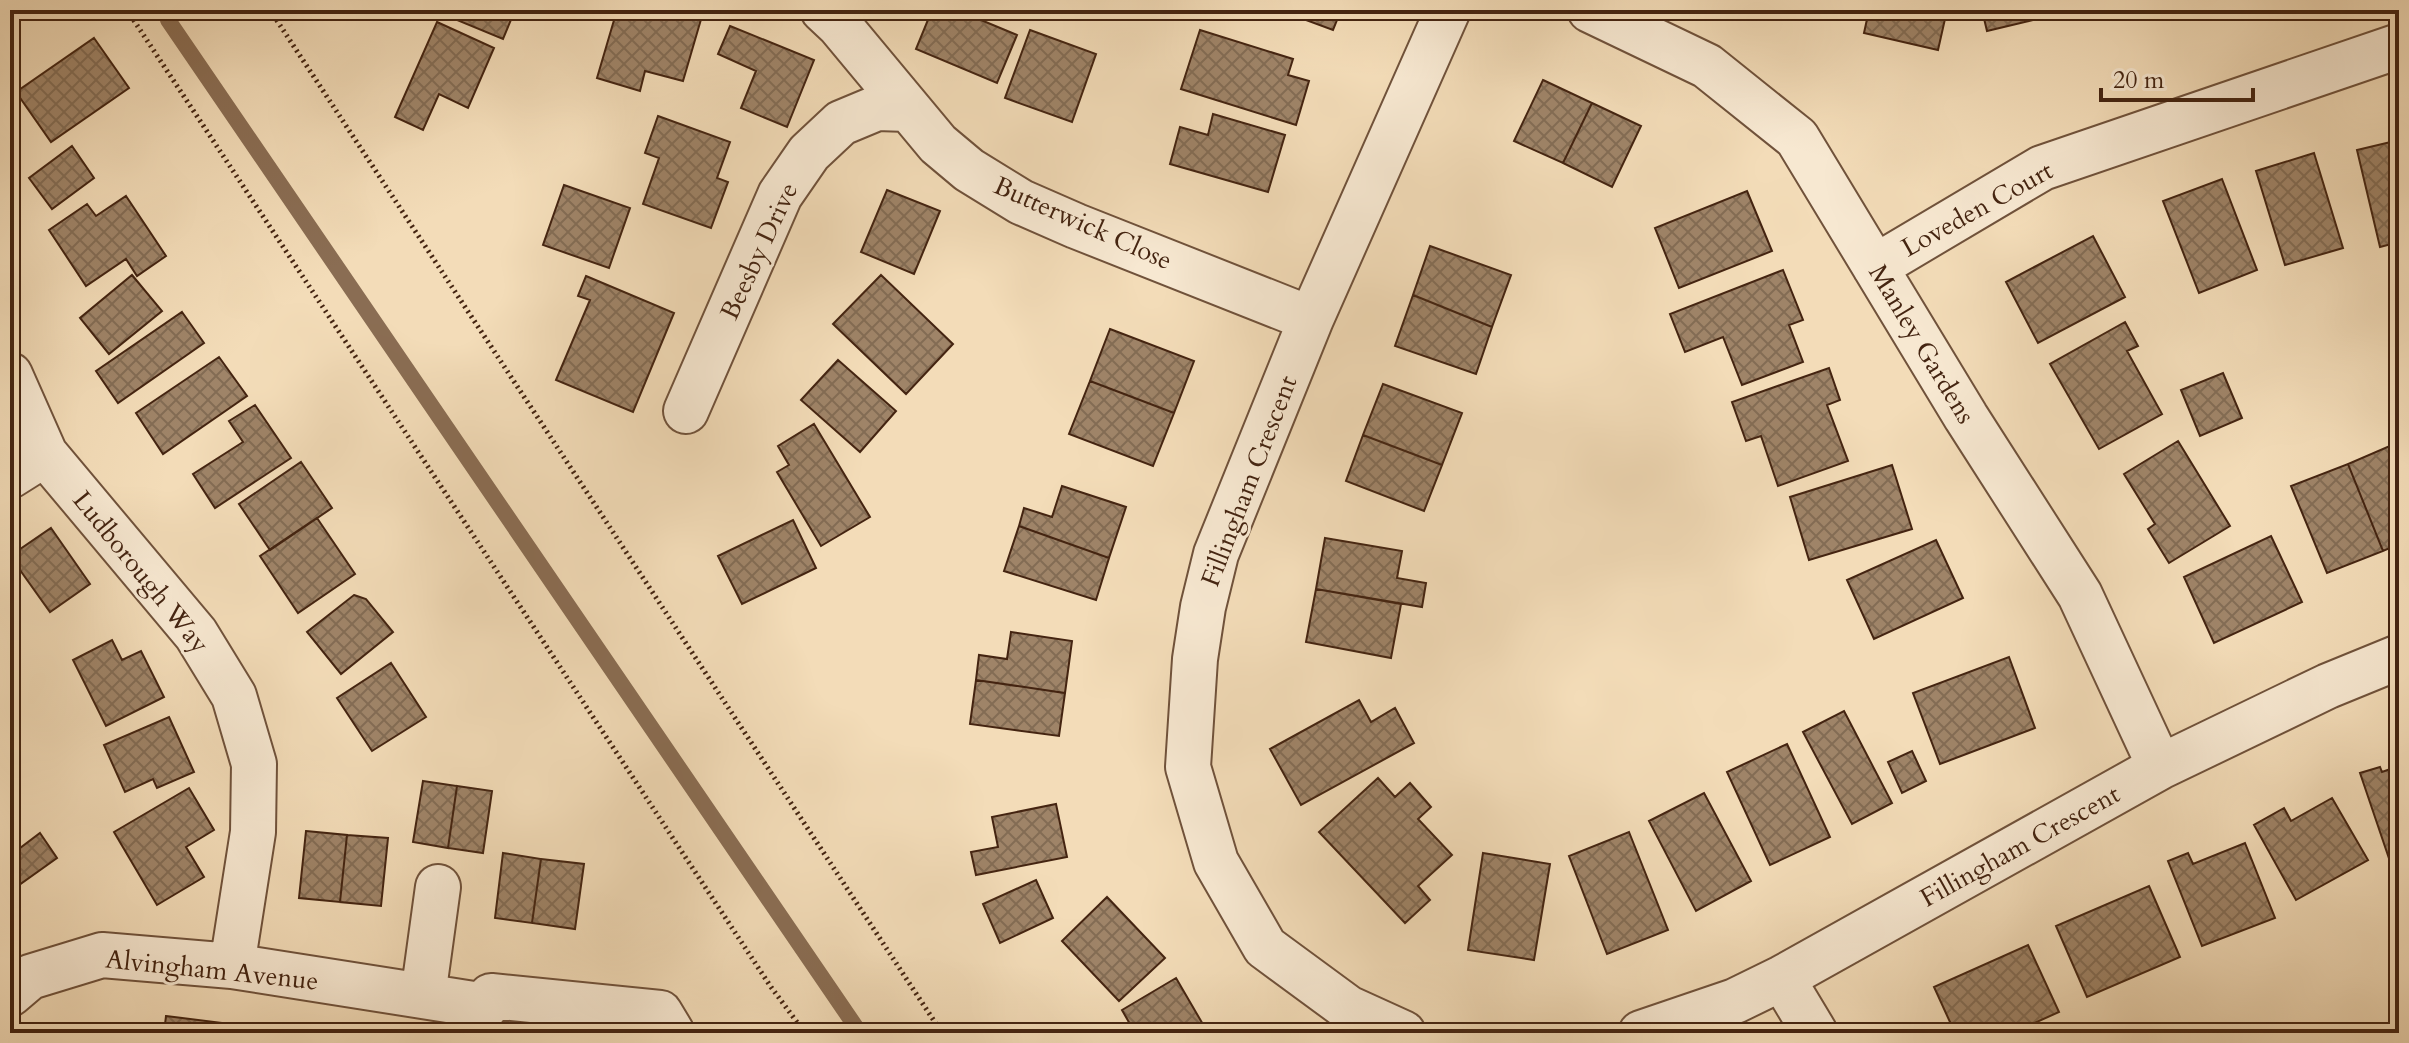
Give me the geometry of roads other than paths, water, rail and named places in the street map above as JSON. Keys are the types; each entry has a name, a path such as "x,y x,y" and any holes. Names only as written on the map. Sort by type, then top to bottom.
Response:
{"street":[{"name":"Butterwick Close","path":"823,10 938,144 969,170 1021,202 1311,319"},
{"name":"Fillingham Crescent","path":"1403,1033 1348,1008 1265,947 1216,862 1188,767 1195,659 1216,554 1311,319 1448,10"},
{"name":"Manley Gardens","path":"1590,10 1707,66 1797,138 2080,595 2160,767"},
{"name":"Loveden Court","path":"1875,267 2042,168 2399,46"},
{"name":"Beesby Drive","path":"686,411 780,195 809,153 841,123 877,108 908,109"},
{"name":"Ludborough Way","path":"10,375 27,465 196,634 234,696 254,764 253,832 232,966"},
{"name":"Fillingham Crescent","path":"1641,1033 1735,1001 1782,978 2160,767 2328,686 2399,657"},
{"path":"423,996 438,887"},
{"name":"Alvingham Avenue","path":"10,994 30,977 102,955 232,966 486,1006 491,996 660,1013 672,1033"},
{"path":"1782,978 1815,1033"}],"waterway":[{"path":"168,20 860,1033"}]}
